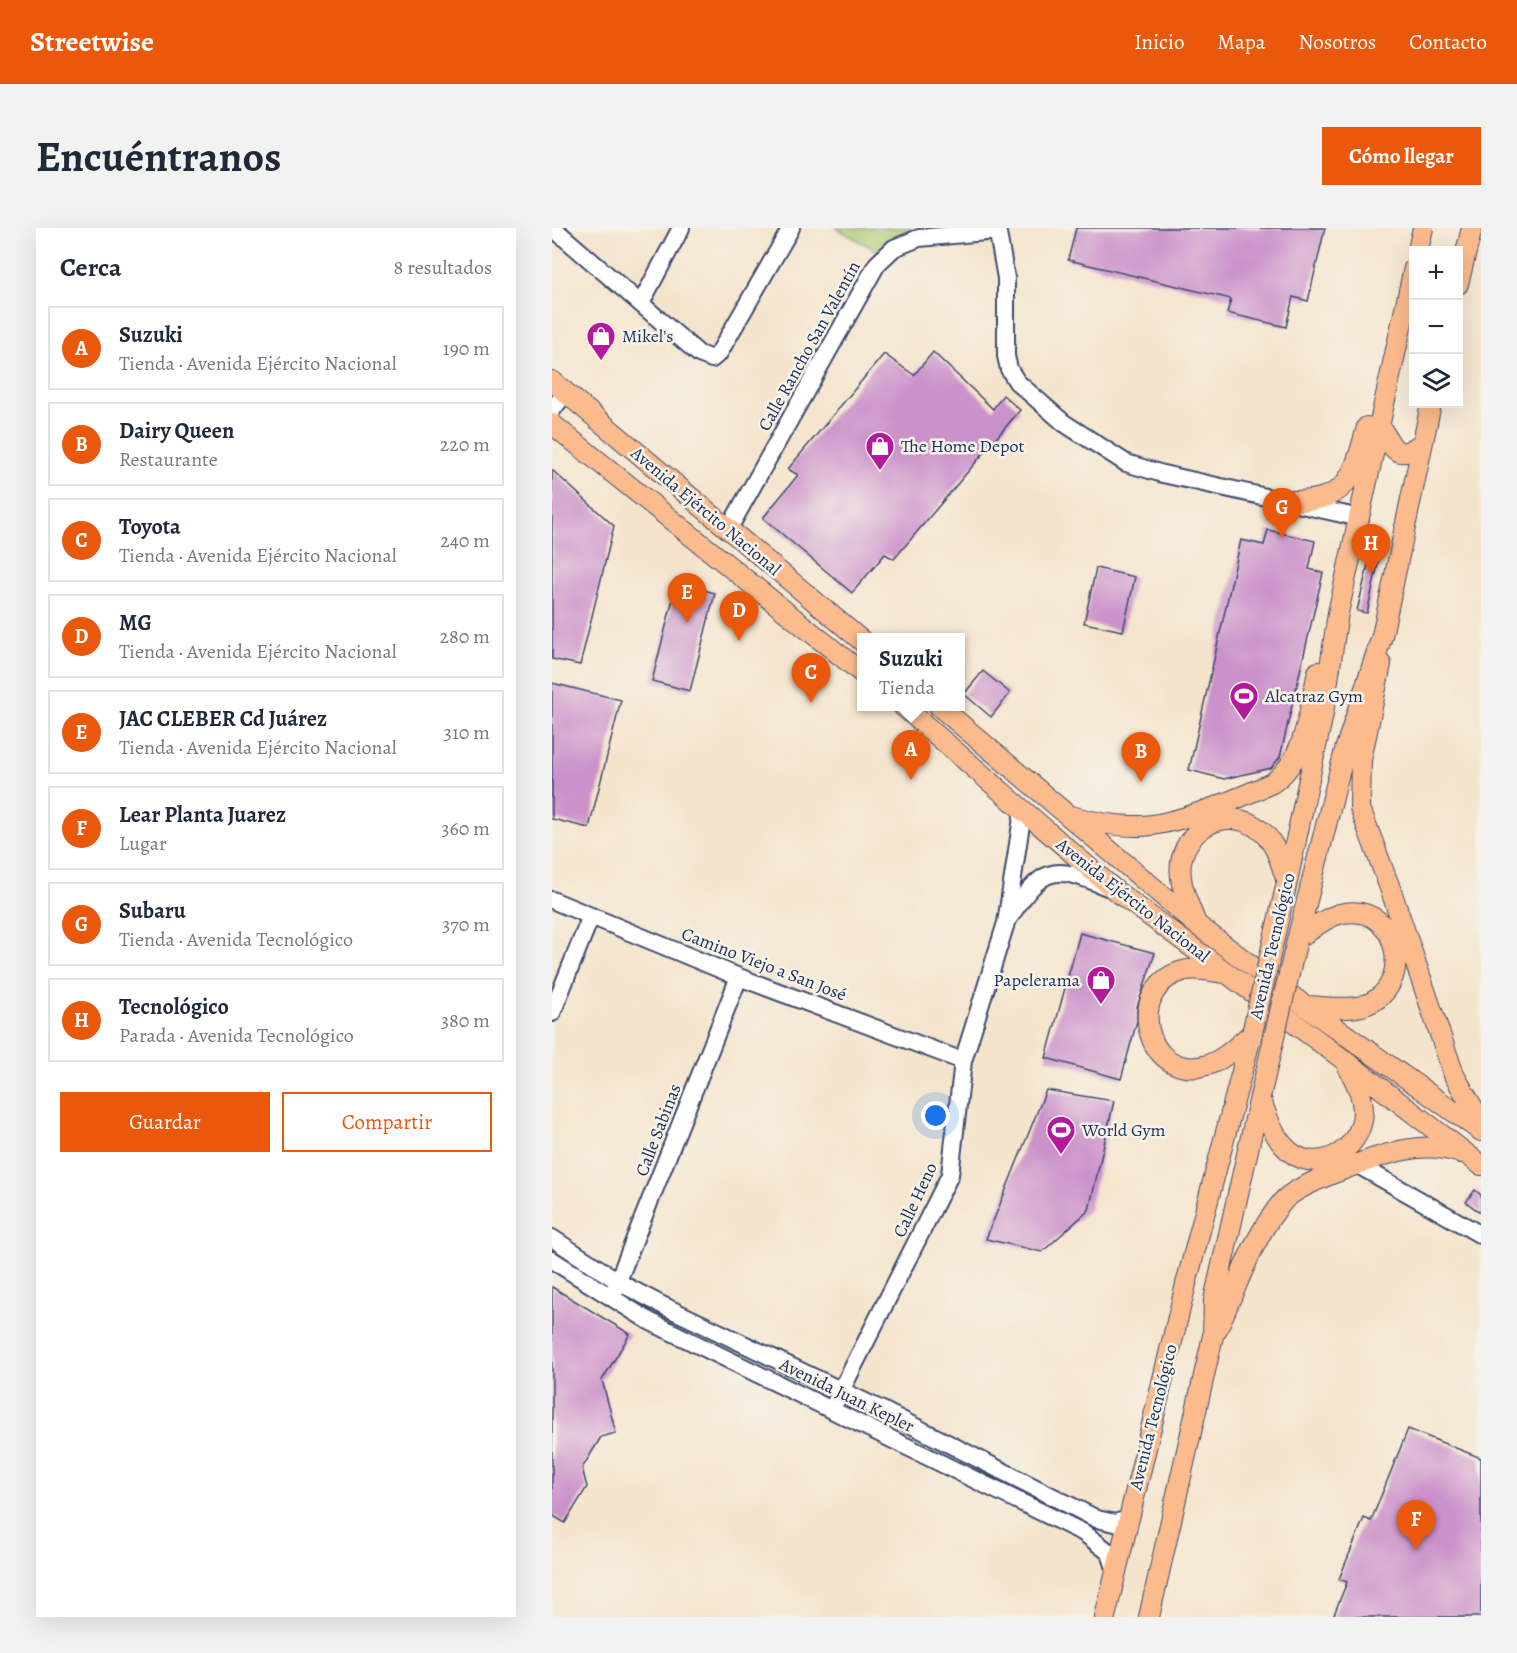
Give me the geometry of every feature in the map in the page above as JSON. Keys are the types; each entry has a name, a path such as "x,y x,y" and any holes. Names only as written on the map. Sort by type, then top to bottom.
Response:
{"main road":[{"path":"1419,246 1423,228"},
{"path":"1463,268 1472,238"},
{"name":"Avenida Tecnológico","path":"1105,1617 1252,1034 1287,882 1323,714 1338,613 1409,287"},
{"path":"1287,501 1322,500 1334,495 1346,484 1354,470 1375,396 1399,334"},
{"name":"Avenida Ejército Nacional","path":"559,387 857,638"},
{"name":"Avenida Tecnológico","path":"1149,1617 1214,1336 1214,1300 1260,1097 1345,750 1382,636 1430,408"},
{"name":"Avenida Ejército Nacional","path":"552,424 857,670"},
{"path":"1380,426 1391,446 1401,453 1407,453 1422,443"},
{"path":"1066,814 1106,824 1141,826 1166,822 1229,801 1282,776 1299,747 1320,664 1338,613"},
{"path":"1382,636 1380,672 1361,760 1360,808 1454,1075 1481,1122"},
{"name":"Avenida Ejército Nacional","path":"909,711 1116,891 1344,1060 1474,1160"},
{"name":"Avenida Ejército Nacional","path":"945,711 1196,924 1305,1006 1481,1131"},
{"path":"1196,924 1180,878 1180,865 1190,838 1211,822 1236,820 1259,828 1276,851 1287,882"},
{"path":"1297,940 1329,918 1352,912 1363,914 1380,923 1391,934 1395,950 1393,981 1378,999 1353,1008 1305,1006"},
{"path":"1225,973 1190,969 1163,981 1153,995 1148,1011 1150,1036 1166,1058 1190,1067 1215,1062 1252,1034"},
{"path":"1260,1097 1268,1119 1285,1148 1298,1156 1313,1160 1324,1161 1336,1157 1354,1139 1363,1114 1359,1089 1344,1060"},
{"path":"1214,1336 1247,1261 1285,1200 1301,1188 1392,1152 1412,1148 1447,1149 1474,1160"}],"street":[{"path":"553,228 699,354 709,359 714,358 791,228"},
{"path":"641,303 681,228"},
{"path":"997,229 1006,278 1006,356 1009,369 1040,403 1104,450 1126,463 1163,474 1360,518"},
{"name":"Calle Rancho San Valentín","path":"728,530 877,264 894,248 919,238 997,229"},
{"path":"552,410 559,387"},
{"name":"Calle Heno","path":"832,1409 947,1183 956,1143 963,1061 1006,923 1023,811"},
{"name":"Calle Heno","path":"1006,923 1036,880 1049,874 1062,872 1080,876 1116,891"},
{"name":"Camino Viejo a San José","path":"552,900 739,977 963,1061"},
{"path":"552,1012 591,916"},
{"name":"Calle Sabinas","path":"615,1289 739,977"},
{"path":"1358,1165 1481,1235"},
{"name":"Avenida Juan Kepler","path":"552,1238 615,1289 649,1321 1084,1533 1110,1553 1116,1571"},
{"name":"Avenida Juan Kepler","path":"552,1260 840,1391 1097,1519 1115,1523 1128,1519"}],"green space":[{"path":"836,228 910,228 911,232 877,251"}],"building":[{"path":"1076,228 1325,228 1308,301 1293,297 1286,327 1227,313 1231,299 1068,260"},
{"name":"The Home Depot","path":"933,352 993,409 1003,395 1020,410 894,559 885,554 852,593 763,518 798,475 788,469 884,354 914,375"},
{"path":"552,470 614,526 580,665 552,659"},
{"path":"1268,530 1315,541 1309,569 1323,573 1280,757 1271,768 1224,779 1189,770 1241,540 1264,545"},
{"path":"1372,548 1381,550 1367,613 1357,611"},
{"path":"1096,568 1135,577 1123,631 1084,623"},
{"path":"677,583 715,593 690,691 652,681"},
{"path":"983,671 1010,693 991,717 965,693"},
{"path":"552,683 621,700 589,828 552,819"},
{"name":"Papelerama","path":"1080,933 1155,953 1137,1007 1137,1021 1121,1079 1046,1058"},
{"name":"World Gym","path":"1046,1090 1114,1101 1089,1210 1042,1252 986,1239"},
{"path":"1475,1190 1481,1195 1481,1213 1466,1202"},
{"path":"552,1287 630,1334 602,1380 616,1433 601,1437 582,1468 587,1487 565,1523 552,1515"},
{"path":"1408,1429 1481,1458 1481,1617 1333,1617 1347,1582 1339,1579 1364,1518 1371,1521"}],"place":[{"name":"Mikel's","path":"601,362"},
{"name":"The Home Depot","path":"880,472"},
{"name":"Subaru","path":"1282,538"},
{"name":"Tecnológico","path":"1371,574"},
{"name":"JAC CLEBER Cd Juárez","path":"687,623"},
{"name":"MG","path":"739,641"},
{"name":"Toyota","path":"811,703"},
{"name":"Alcatraz Gym","path":"1244,722"},
{"name":"Suzuki","path":"911,780"},
{"name":"Dairy Queen","path":"1141,782"},
{"name":"Papelerama","path":"1101,1006"},
{"name":"World Gym","path":"1061,1156"},
{"name":"Lear Planta Juarez","path":"1416,1550"}]}
